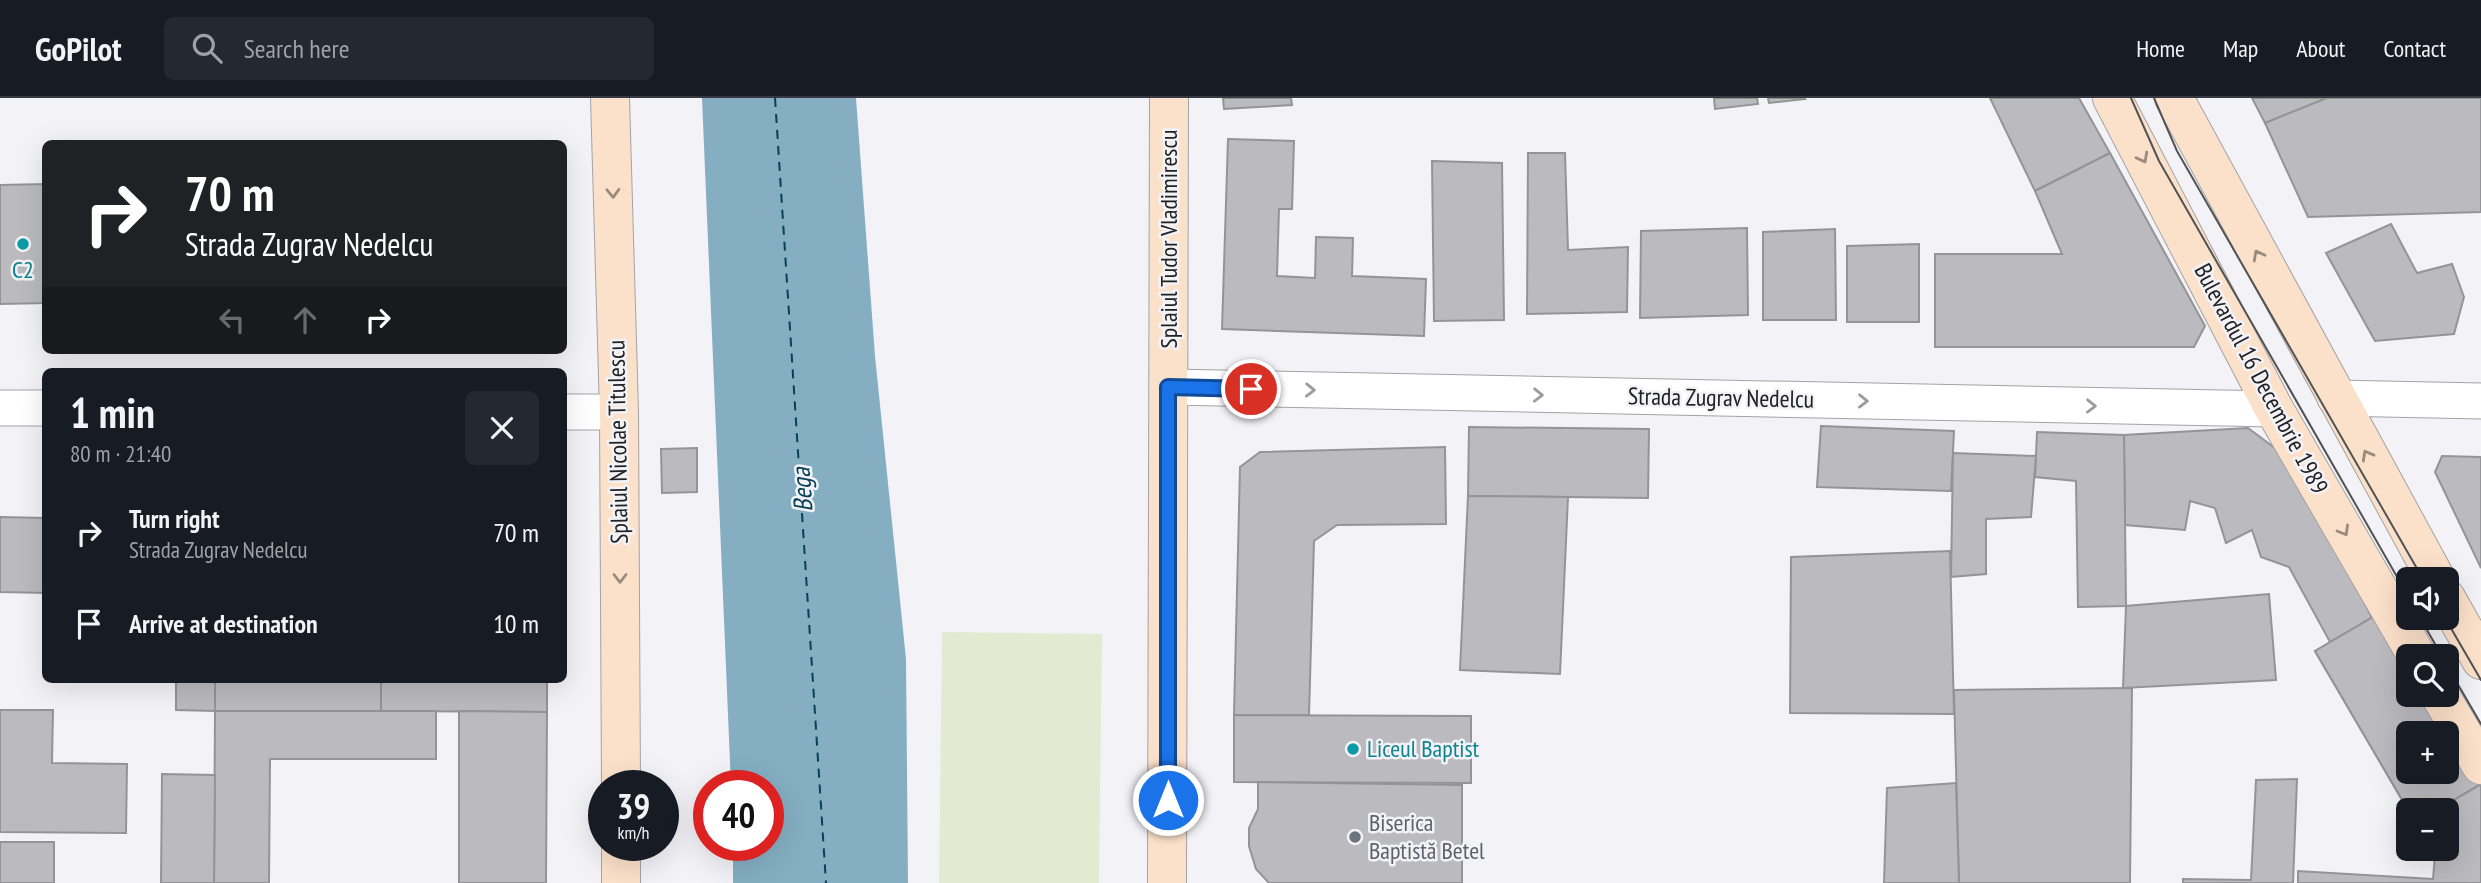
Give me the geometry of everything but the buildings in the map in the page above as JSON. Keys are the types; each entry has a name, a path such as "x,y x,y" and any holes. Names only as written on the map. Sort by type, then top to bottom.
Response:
{"street":[{"name":"Splaiul Nicolae Titulescu","path":"610,98 620,412 621,770"},
{"name":"Splaiul Tudor Vladimirescu","path":"1167,883 1169,98"},
{"name":"Bulevardul 16 Decembrie 1989","path":"2112,98 2274,409 2410,644"},
{"path":"2174,98 2429,567"},
{"name":"Strada Zugrav Nedelcu","path":"1168,387 2274,409"},
{"path":"2335,398 2481,401"},
{"path":"0,408 42,408"},
{"path":"567,412 620,412"},
{"path":"2459,621 2481,660"},
{"path":"2447,707 2481,765"},
{"path":"621,861 621,883"}],"green space":[{"path":"942,632 1102,634 1099,883 939,883"}],"water":[{"name":"Bega","path":"702,98 856,98 875,356 906,659 908,883 733,883 733,861 784,861 784,770 730,770"}],"ferry route":[{"path":"775,98 826,883"}],"tram line":[{"path":"2131,98 2159,161 2396,575"},
{"path":"2154,98 2177,151 2416,567"},
{"path":"2427,630 2435,644"},
{"path":"2452,630 2481,680"},
{"path":"2459,686 2481,724"}],"place":[{"name":"C2","path":"23,244"},
{"name":"Liceul Baptist","path":"1353,749"},
{"name":"Biserica Baptistă Betel","path":"1355,837"}],"route":[{"path":"1168,800 1168,387 1251,389"}]}
